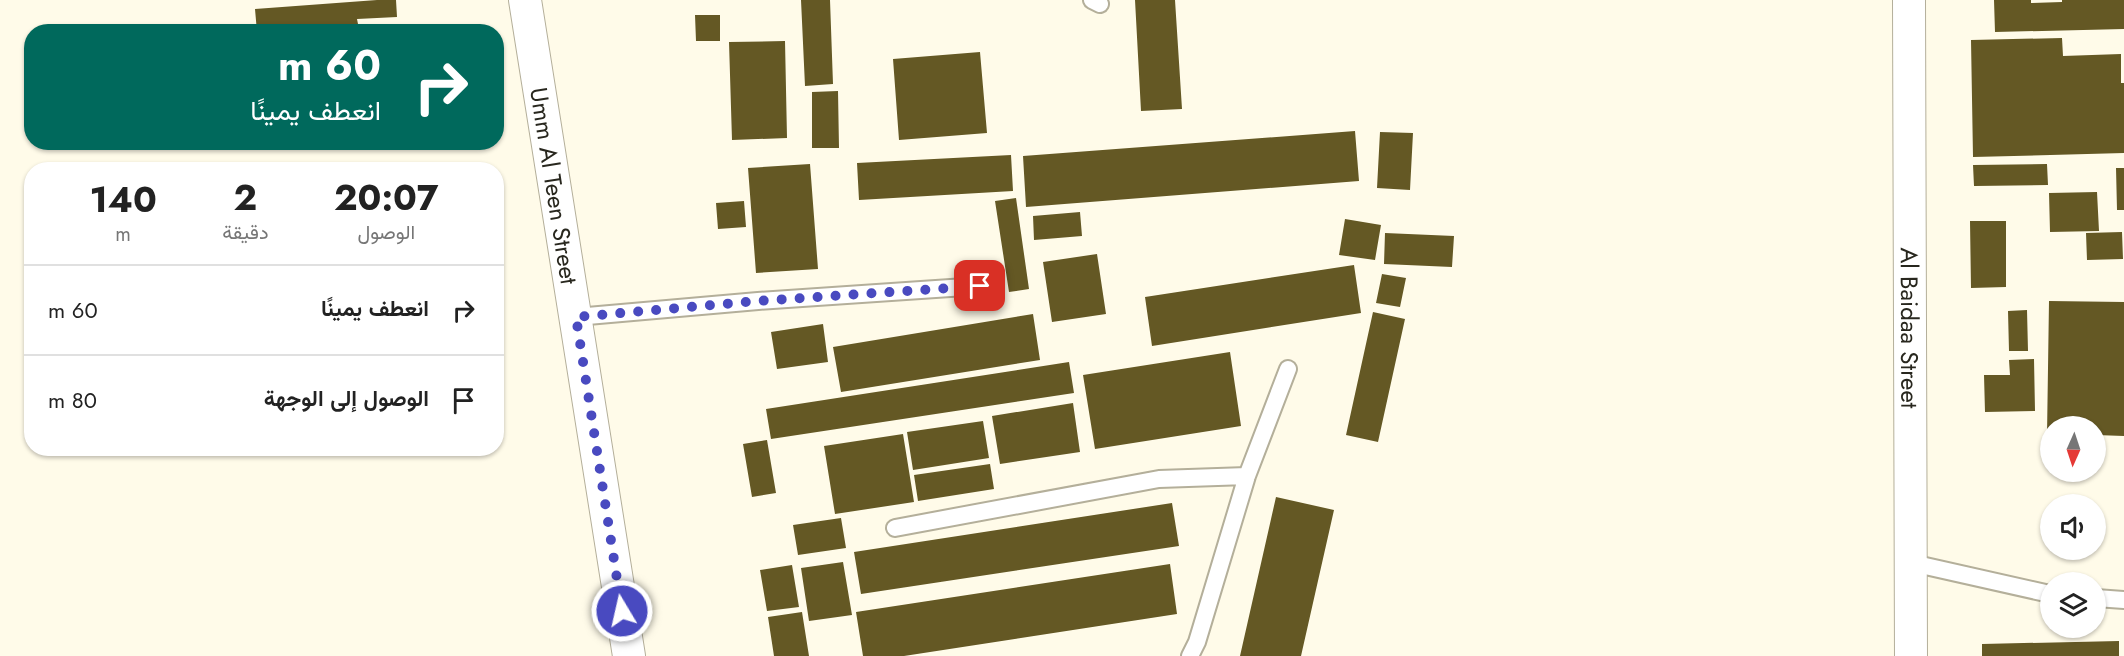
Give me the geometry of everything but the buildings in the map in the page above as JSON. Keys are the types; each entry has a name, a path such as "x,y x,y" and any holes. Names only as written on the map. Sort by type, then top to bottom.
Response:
{"street":[{"name":"Umm Al Teen Street","path":"525,0 629,656"},
{"name":"Al Baidaa Street","path":"1909,0 1911,656"}],"lane":[{"path":"576,317 758,301 980,286"},
{"path":"1190,656 1197,642 1247,476 1288,369"},
{"path":"895,528 1159,479 1247,476"},
{"path":"1912,563 2040,592"},
{"path":"2106,599 2124,600"}],"route":[{"path":"622,611 576,317 758,301 980,286"}]}
